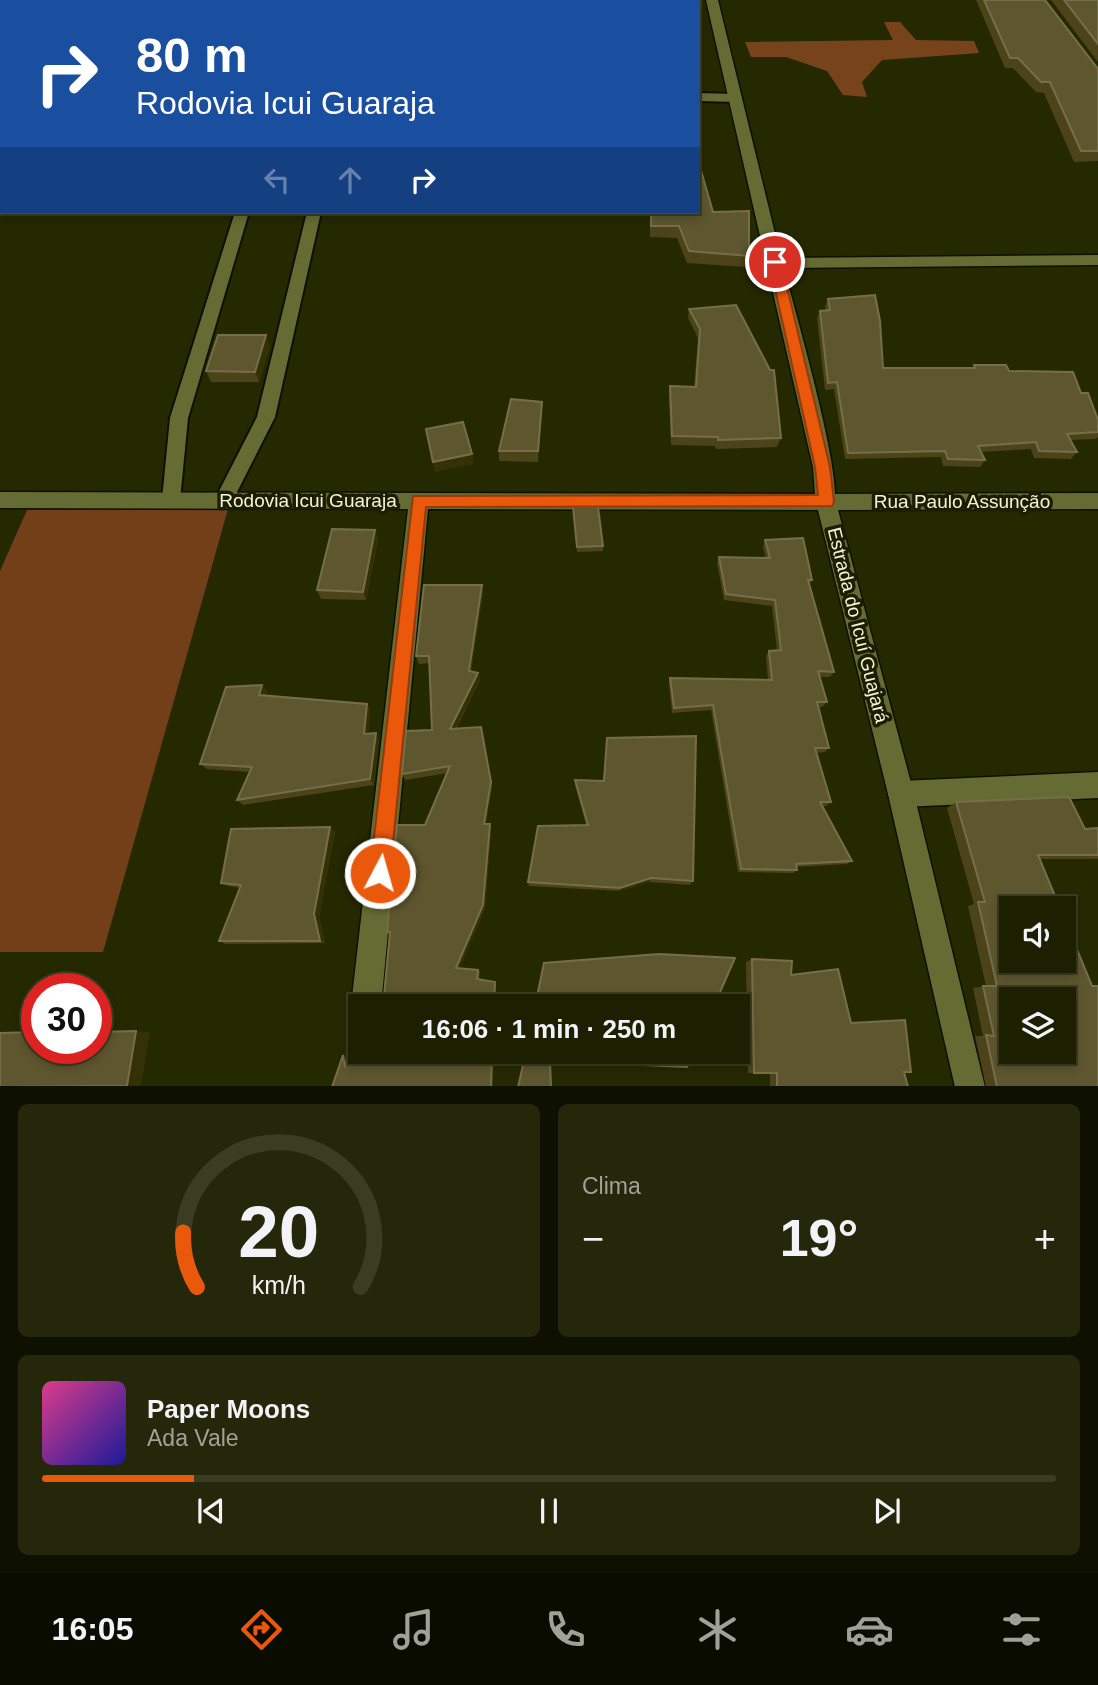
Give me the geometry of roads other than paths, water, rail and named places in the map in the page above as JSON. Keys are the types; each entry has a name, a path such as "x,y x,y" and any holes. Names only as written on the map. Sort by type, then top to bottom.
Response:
{"street":[{"name":"Estrada do Icuí Guajará","path":"712,0 714,22 736,98 775,262 822,467 827,502 901,794 970,1086"},
{"path":"775,262 1098,260"},
{"name":"Rodovia Icui Guaraja","path":"0,500 827,502"},
{"path":"367,994 419,501"},
{"name":"Rua Paulo Assunção","path":"827,502 1098,501"},
{"path":"901,794 1098,785"}],"lane":[{"path":"700,97 736,98"},
{"path":"171,500 179,418 241,214"},
{"path":"224,499 266,417 314,214"}]}
